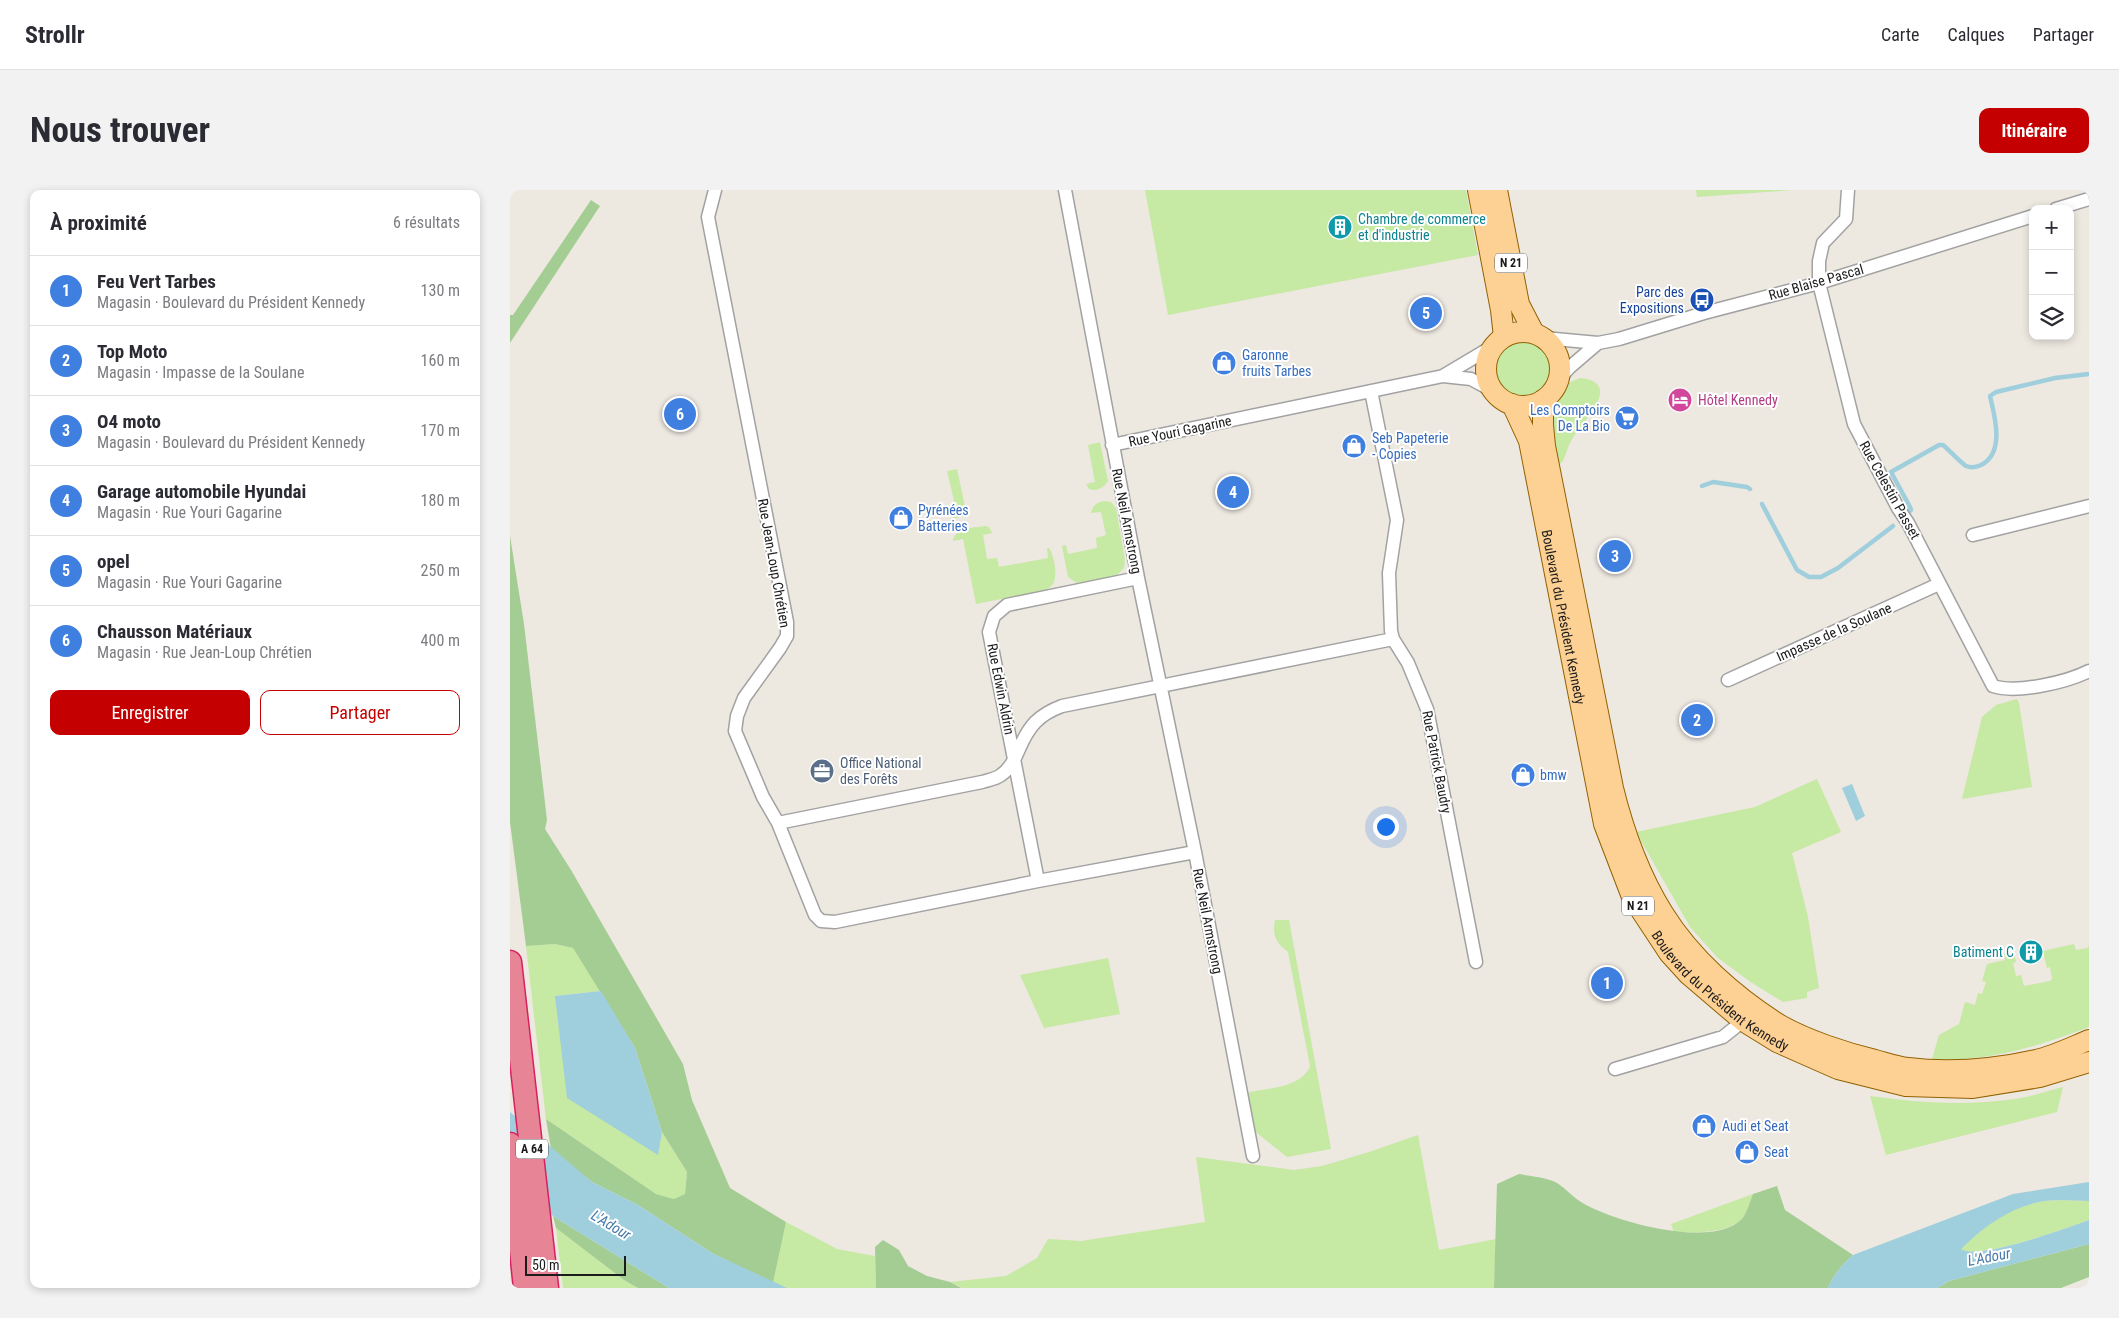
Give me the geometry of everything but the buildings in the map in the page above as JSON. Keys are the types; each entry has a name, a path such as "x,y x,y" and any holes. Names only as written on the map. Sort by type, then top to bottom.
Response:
{"highway":[{"name":"A 64","path":"510,962 547,1288"},
{"name":"A 64","path":"510,1144 525,1288"}],"main road":[{"name":"N 21","path":"1478,190 1501,310 1497,342"},
{"name":"N 21","path":"1497,190 1519,304 1539,336"},
{"path":"1524,331 1539,336 1552,346 1558,356 1560,368 1558,380 1552,392 1543,400 1523,406 1501,399 1493,391 1487,380 1485,363 1497,342 1513,332 1524,331"},
{"name":"Boulevard du Président Kennedy","path":"1543,400 1545,446 1622,825 1631,851 1664,915 1700,961 1743,998 1781,1025 1843,1052 1908,1068 1979,1070 2038,1060 2089,1040"},
{"name":"Boulevard du Président Kennedy","path":"1512,404 1529,441 1604,824 1632,897 1670,953 1689,975 1743,1021 1777,1042 1838,1069 1906,1086 1973,1088 2040,1077 2089,1062"}],"street":[{"name":"Rue Jean-Loup Chrétien","path":"715,190 708,217 787,622 787,636 744,698 737,716 735,731 763,797 778,823 815,915 822,921 835,922 1038,881"},
{"name":"Rue Youri Gagarine","path":"1065,190 1112,445 1442,376 1471,378 1493,391"},
{"name":"Rue Celestin Passet","path":"1848,190 1846,220 1823,243 1819,283 1854,424 1993,686 2009,688 2045,685 2073,679 2089,671"},
{"path":"2069,205 2089,199"},
{"name":"Rue Blaise Pascal","path":"1539,336 1598,344 1819,283 2029,217"},
{"name":"Rue Youri Gagarine","path":"1442,376 1497,342"},
{"name":"Rue Blaise Pascal","path":"1558,380 1570,367 1598,344"},
{"name":"Rue Patrick Baudry","path":"1371,391 1397,520 1389,573 1391,631 1393,639 1408,663 1427,709 1476,962"},
{"name":"Rue Neil Armstrong","path":"1112,445 1195,852 1253,1156"},
{"path":"1973,535 2089,506"},
{"name":"Rue Edwin Aldrin","path":"1038,881 989,632 994,616 1007,605 1138,578"},
{"name":"Impasse de la Soulane","path":"1728,680 1939,584"},
{"path":"778,823 982,782 1000,776 1015,759 1025,736 1037,719 1049,711 1062,706 1393,639"},
{"path":"1038,881 1195,852"},
{"path":"1615,1069 1723,1037 1743,1021"}],"green space":[{"path":"1145,190 1466,190 1478,255 1168,315"},
{"path":"1696,190 1793,190 1697,197"},
{"path":"591,200 600,206 510,343 510,315 513,315"},
{"path":"1523,341 1534,343 1543,349 1549,358 1551,369 1549,380 1543,389 1534,395 1523,397 1512,395 1503,389 1497,380 1495,369 1497,358 1503,349 1512,343"},
{"path":"1580,378 1593,381 1599,387 1600,395 1596,405 1571,441 1559,465 1552,432 1556,406 1566,384"},
{"path":"1100,442 1108,481 1100,489 1092,490 1086,484 1095,482 1088,445"},
{"path":"957,469 967,516 954,518 948,515 947,511 956,509 947,471"},
{"path":"1105,501 1111,502 1116,508 1125,560 1124,568 1116,576 1077,583 1068,577 1062,546 1066,545 1068,554 1097,548 1096,538 1106,535 1101,512 1091,513 1096,504"},
{"path":"985,526 989,527 992,533 983,535 987,559 997,558 999,567 1048,558 1047,548 1049,548 1054,560 1055,571 1052,585 1043,591 976,604 963,539 953,541 954,536 961,531"},
{"path":"510,536 524,624 547,820 545,829 571,870 683,1064 692,1100 730,1188 786,1222 773,1283 712,1253 638,1205 592,1182 551,1149 546,1119 656,1194 674,1199 685,1194 687,1172 662,1132 635,1048 573,948 555,944 526,946 510,822"},
{"path":"2017,699 2032,787 1962,799 1982,717 1996,705"},
{"path":"1817,779 1841,832 1792,853 1808,917 1819,988 1807,992 1807,998 1783,1002 1749,981 1718,958 1690,927 1636,832 1755,807"},
{"path":"1275,920 1289,920 1331,1149 1287,1157 1253,1130 1246,1093 1292,1083 1300,1079 1310,1066 1288,952 1276,939 1274,930"},
{"path":"555,944 573,948 601,991 555,996 657,1154 662,1132 687,1172 685,1194 674,1199 656,1194 546,1119 526,946"},
{"path":"2074,944 2076,950 2088,948 2089,944 2089,1027 2047,1042 2004,1053 1969,1059 1932,1059 1939,1035 1959,1024 1965,1002 1975,1005 1978,993 1982,994 1986,982 1982,981 1987,964 2005,960 2004,954 2014,951 2016,962 2013,963 2016,976 2021,975 2024,986 2050,981 2052,979 2050,967 2047,968 2043,951"},
{"path":"1108,958 1120,1014 1044,1028 1020,975"},
{"path":"2063,1087 2057,1112 1886,1155 1870,1096 1924,1102 1960,1103 2021,1098"},
{"path":"1418,1135 1439,1250 1496,1239 1494,1288 962,1288 950,1282 1006,1276 1037,1258 1048,1239 1081,1241 1205,1222 1196,1157 1294,1170 1322,1166"},
{"path":"1519,1174 1553,1181 1581,1202 1615,1217 1664,1230 1689,1232 1712,1232 1731,1227 1744,1216 1753,1194 1777,1186 1785,1210 1853,1255 1838,1270 1828,1288 1494,1288 1497,1184"},
{"path":"1753,1194 1744,1216 1730,1227 1701,1232 1674,1232 1671,1224"},
{"path":"2089,1201 2089,1220 2003,1247 1970,1252 1960,1249 1997,1220 2017,1209 2039,1202"},
{"path":"553,1216 669,1288 638,1288 624,1280 556,1228"},
{"path":"786,1222 837,1249 875,1256 876,1288 787,1288 773,1283"},
{"path":"556,1228 624,1280 638,1288 563,1288"},
{"path":"883,1240 899,1250 908,1266 927,1276 950,1282 961,1288 876,1288 875,1247"},
{"path":"2089,1244 2089,1277 2061,1288 1937,1288 1949,1281"}],"water":[{"path":"1852,784 1865,816 1856,821 1842,788"},
{"path":"601,991 635,1048 662,1132 658,1155 567,1098 555,996"},
{"name":"L'Adour","path":"510,1112 592,1182 638,1205 712,1253 787,1288 669,1288 553,1216 510,1174"},
{"name":"L'Adour","path":"2089,1182 2089,1201 2045,1201 2017,1209 1987,1226 1961,1249 1970,1252 2003,1247 2089,1220 2089,1244 1949,1281 1937,1288 1828,1288 1838,1270 1853,1255 2013,1194"}],"waterway":[{"path":"1909,512 1911,510 1910,507 1891,472 1939,445 1943,445 1966,466 1979,466 1988,459 1996,443 1996,424 1990,396 1996,392 2055,378 2089,374"},
{"path":"1702,486 1713,482 1750,489"},
{"path":"1762,504 1797,570 1809,577 1821,577 1838,568 1893,526"}],"place":[{"name":"Chambre de commerce et d'industrie","path":"1340,227"},
{"name":"Parc des Expositions","path":"1702,300"},
{"name":"opel","path":"1426,313"},
{"name":"Garonne fruits Tarbes","path":"1224,363"},
{"name":"Hôtel Kennedy","path":"1680,400"},
{"name":"Chausson Matériaux","path":"680,414"},
{"name":"Les Comptoirs De La Bio","path":"1627,418"},
{"name":"Seb Papeterie - Copies","path":"1354,446"},
{"name":"Garage automobile Hyundai","path":"1233,492"},
{"name":"Pyrénées Batteries","path":"901,518"},
{"name":"O4 moto","path":"1615,556"},
{"name":"Top Moto","path":"1697,720"},
{"name":"Office National des Forêts","path":"822,771"},
{"name":"bmw","path":"1523,775"},
{"name":"Batiment C","path":"2031,952"},
{"name":"Feu Vert Tarbes","path":"1607,983"},
{"name":"Audi et Seat","path":"1704,1126"},
{"name":"Seat","path":"1747,1152"}]}
